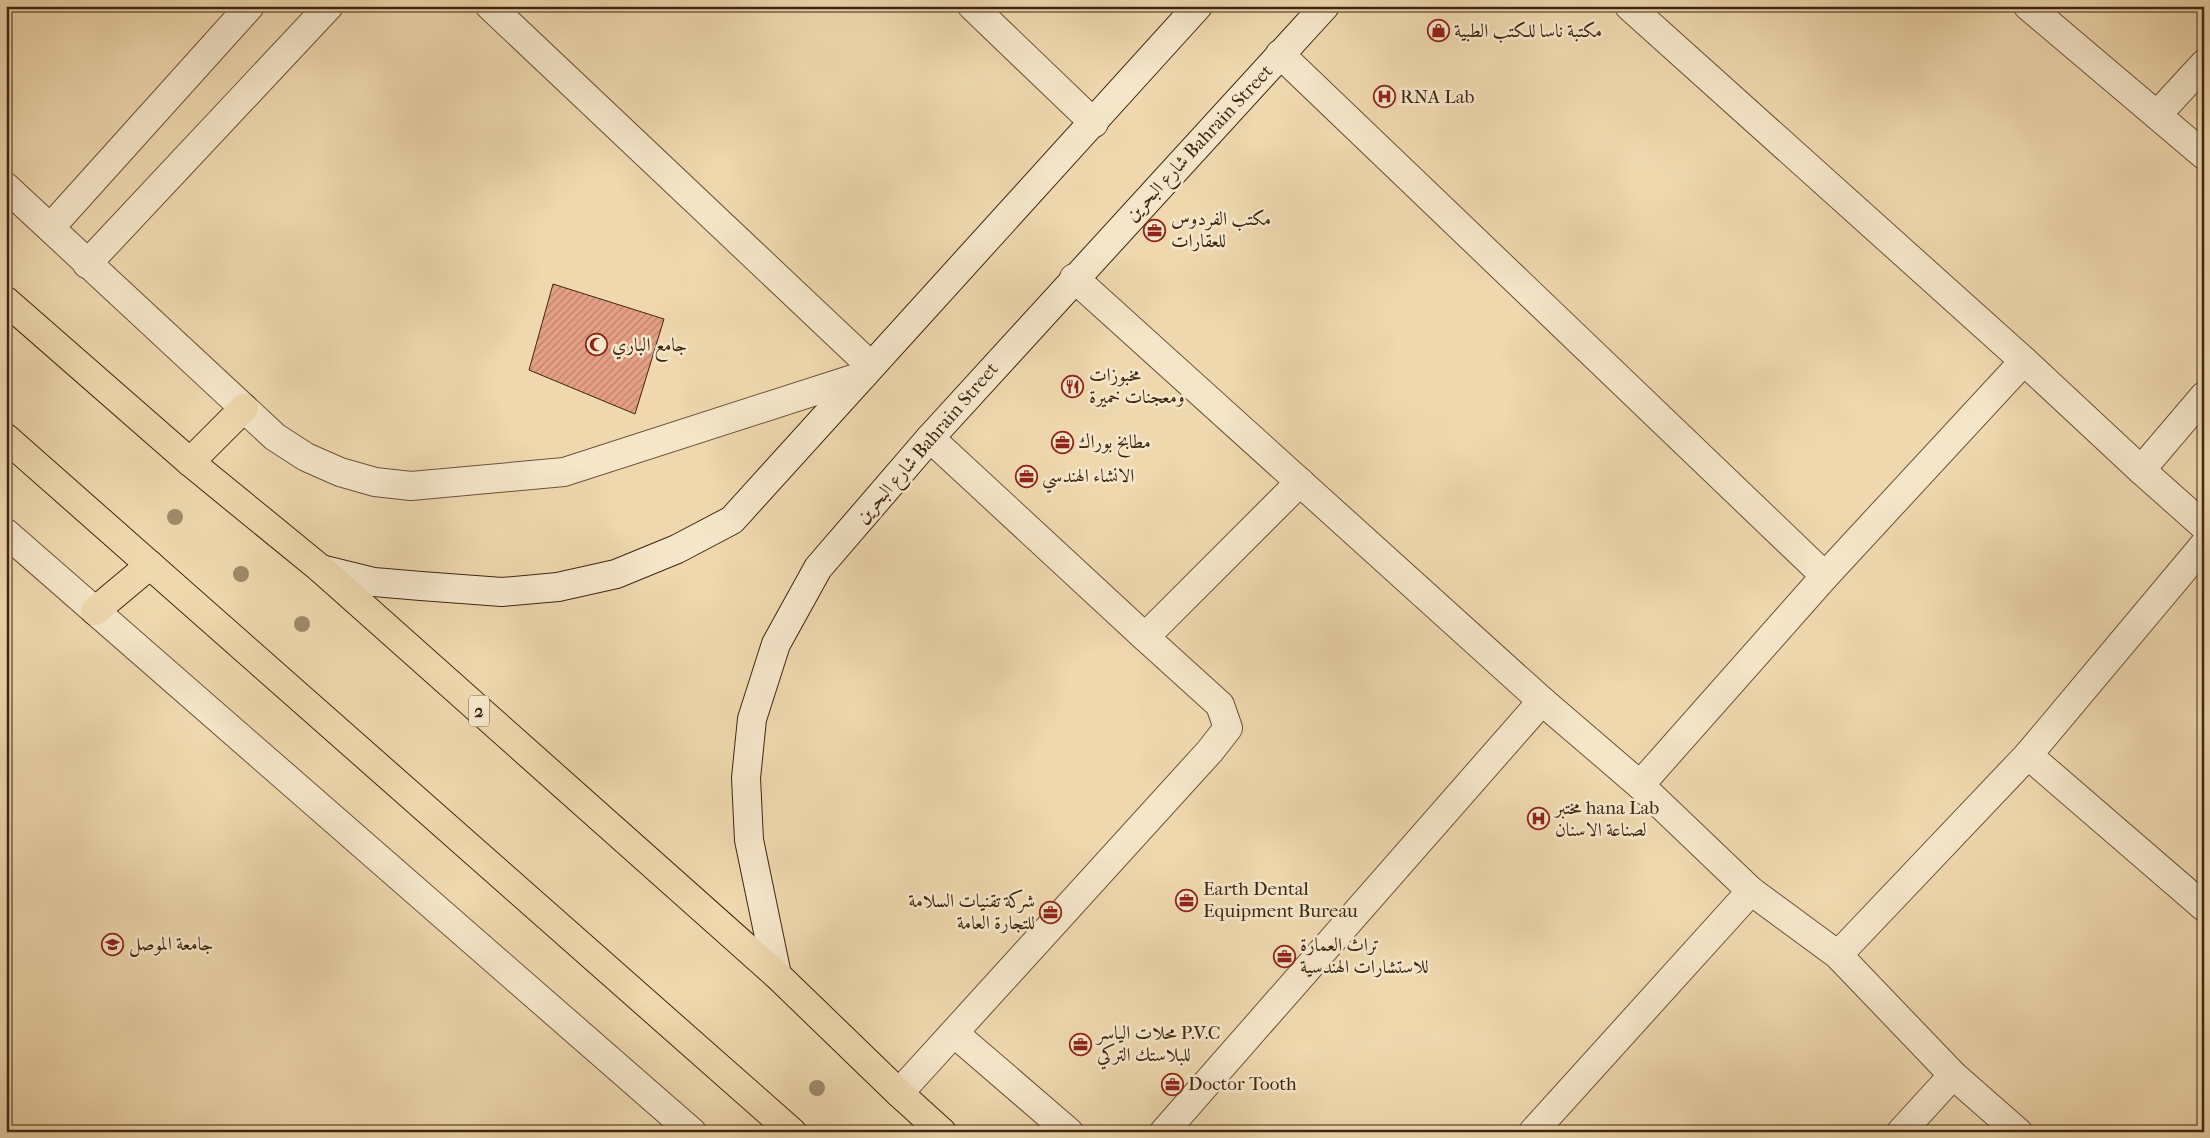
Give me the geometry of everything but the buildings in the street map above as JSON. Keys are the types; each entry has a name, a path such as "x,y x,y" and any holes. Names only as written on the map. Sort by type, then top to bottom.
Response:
{"highway":[{"name":"2","path":"6,300 190,462 320,569 777,975 942,1132"},
{"path":"190,462 244,408"},
{"path":"6,438 792,1132"},
{"path":"96,611 150,565"}],"street":[{"path":"51,227 250,6"},
{"path":"87,264 329,6"},
{"path":"490,6 866,371"},
{"path":"972,6 1094,123"},
{"path":"320,569 374,582 502,592 558,587 616,574 677,549 732,520 1094,123 1198,6"},
{"name":"شارع البحرين Bahrain Street","path":"777,975 749,840 746,778 752,719 776,644 818,568 930,438 1074,278 1325,6"},
{"path":"1629,6 2024,360 2141,470 2204,526"},
{"path":"2028,6 2204,155"},
{"path":"1280,54 1825,576"},
{"path":"2157,116 2204,64"},
{"path":"6,187 275,437 306,457 340,472 375,482 402,485 448,484 564,472 866,371"},
{"path":"1074,278 1542,701 1640,785 1750,891 1838,955 1953,1075 2018,1132"},
{"path":"1640,785 1825,576 2024,360"},
{"path":"2141,470 2204,396"},
{"path":"899,1093 1204,758 1228,728 1220,706 930,438"},
{"path":"1145,637 1300,482"},
{"path":"6,533 692,1132"},
{"path":"1838,955 2028,755 2204,545"},
{"path":"1164,1132 1542,701"},
{"path":"2028,755 2204,907"},
{"path":"1533,1132 1750,891"},
{"path":"954,1033 1068,1132"},
{"path":"1901,1132 1953,1075"}],"place":[{"name":"مكتبة ناسا للكتب الطبية","path":"1438,31"},
{"name":"RNA Lab","path":"1384,97"},
{"name":"مكتب الفردوس للعقارات","path":"1155,230"},
{"name":"جامع الباري","path":"596,345"},
{"name":"مخبوزات ومعجنات خميرة","path":"1073,386"},
{"name":"مطابخ بوراك","path":"1062,442"},
{"name":"الانشاء الهندسي","path":"1026,476"},
{"name":"مختبر hana Lab لصناعة الاسنان","path":"1539,819"},
{"name":"Earth Dental Equipment Bureau","path":"1187,900"},
{"name":"شركة تقنيات السلامة للتجارة العامة","path":"1051,912"},
{"name":"جامعة الموصل","path":"113,944"},
{"name":"تراث العمارة للاستشارات الهندسية","path":"1284,956"},
{"name":"محلات الياسر P.V.C للبلاستك التركي","path":"1081,1044"},
{"name":"Doctor Tooth","path":"1172,1084"}]}
